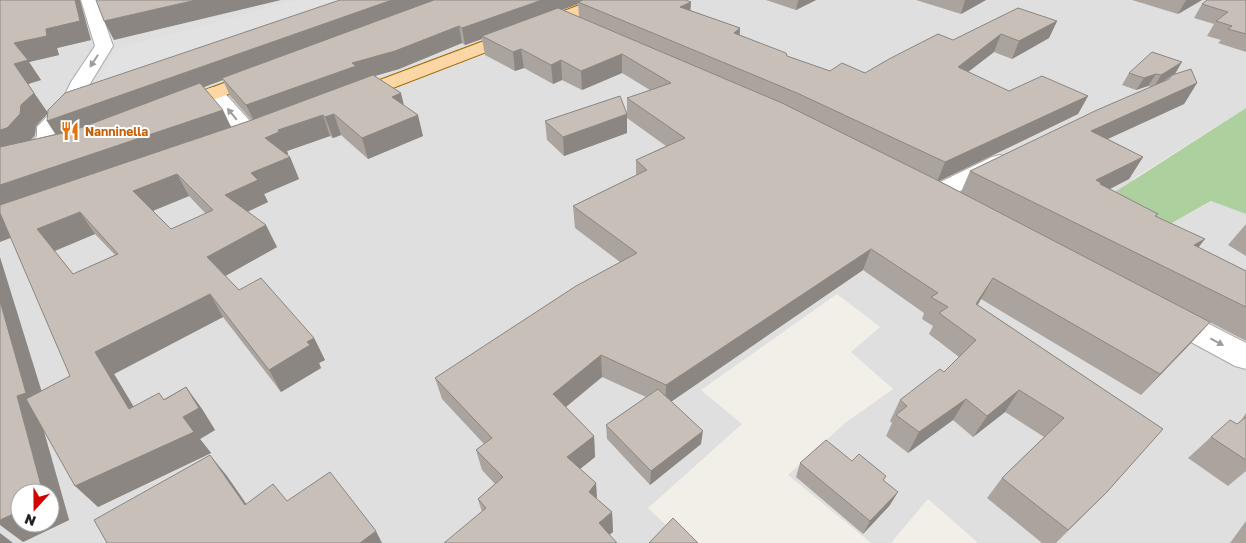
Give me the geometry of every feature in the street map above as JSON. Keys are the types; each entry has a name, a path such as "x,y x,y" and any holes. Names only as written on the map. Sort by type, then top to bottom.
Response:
{"main road":[{"path":"331,104 608,0"},
{"path":"159,114 278,69"},
{"path":"19,159 67,147"}],"street":[{"path":"19,159 48,138 48,127 71,104 81,82 104,46 97,3"},
{"path":"214,93 250,135"},
{"path":"962,207 928,189 1016,155"},
{"path":"1152,307 1246,357"}],"shaded area":[{"path":"0,0 1246,0 1246,108 1133,179 1147,237 1212,201 1246,214 1246,543 978,543 928,499 891,543 871,543 788,475 845,423 893,389 851,352 880,327 837,294 701,390 742,424 648,508 685,543 0,543"},
{"path":"297,0 348,0 93,89 113,54 119,50 117,49"}],"green space":[{"path":"1246,108 1246,214 1211,201 1147,237 1093,206"}],"building":[{"path":"0,0 75,0 80,21 46,29 47,36 14,43 28,60 14,64 34,93 21,105 20,114 7,128 0,130"},
{"path":"96,0 196,0 104,21"},
{"path":"340,0 392,0 47,121 48,110 65,93"},
{"path":"434,0 542,0 462,28 459,26 395,51 352,63 356,66 246,105 222,78"},
{"path":"583,0 686,0 691,2 680,7 740,28 734,33 786,53 787,56 830,71 842,63 865,73 938,34 953,40 1018,8 1057,21 1019,41 1001,34 958,67 1009,91 1042,76 1088,96 945,162 797,93 578,2"},
{"path":"1207,0 1246,0 1246,34 1228,29 1232,26 1216,21 1228,12 1202,4"},
{"path":"558,8 782,103 935,179 1210,322 1160,374 993,278 976,304 1163,429 1106,493 1068,530 1002,478 1064,418 1019,390 987,416 966,399 919,432 896,415 907,406 900,400 940,369 944,372 976,340 939,313 948,307 931,297 938,293 871,249 666,385 601,355 553,394 594,436 567,457 596,483 589,492 612,512 599,523 617,543 444,543 486,508 478,499 503,477 476,450 492,438 435,378 576,286 637,253 573,206 647,170 636,160 685,138 627,98 671,83 622,54 581,71 561,60 551,65 521,49 513,52 482,36"},
{"path":"1152,52 1182,62 1161,75 1156,74 1144,78 1129,73"},
{"path":"1191,69 1197,83 1091,131 1143,157 1096,180 1100,184 1158,214 1155,216 1205,239 1194,245 1246,271 1246,307 970,171 1097,110 1169,79 1172,75"},
{"path":"373,75 401,93 392,97 418,115 362,138 334,114 325,117 323,115 278,130 279,132 265,138 290,157 251,173 258,180 225,195 266,225 207,257 239,290 261,278 314,338 307,342 310,345 269,370 210,294 95,352 129,409 159,393 164,400 186,387 199,408 183,417 194,432 75,486 26,399 70,376 0,213 0,205 249,121","holes":["177,174 213,210 171,229 133,191","80,212 118,254 73,274 37,229"]},
{"path":"200,83 223,110 0,185 0,147 72,131"},
{"path":"620,96 627,114 563,137 545,121"},
{"path":"0,301 26,393 17,396 40,483 10,483 10,516 0,520"},
{"path":"658,389 703,431 651,471 606,425"},
{"path":"1246,417 1246,460 1211,437 1230,420 1237,424"},
{"path":"826,440 852,461 859,454 886,476 883,480 898,492 870,521 800,463"},
{"path":"210,455 245,505 273,484 287,501 330,472 376,531 360,543 107,543 94,520"},
{"path":"673,518 698,543 649,543"}],"place":[{"name":"Nanninella","path":"70,131"}]}
